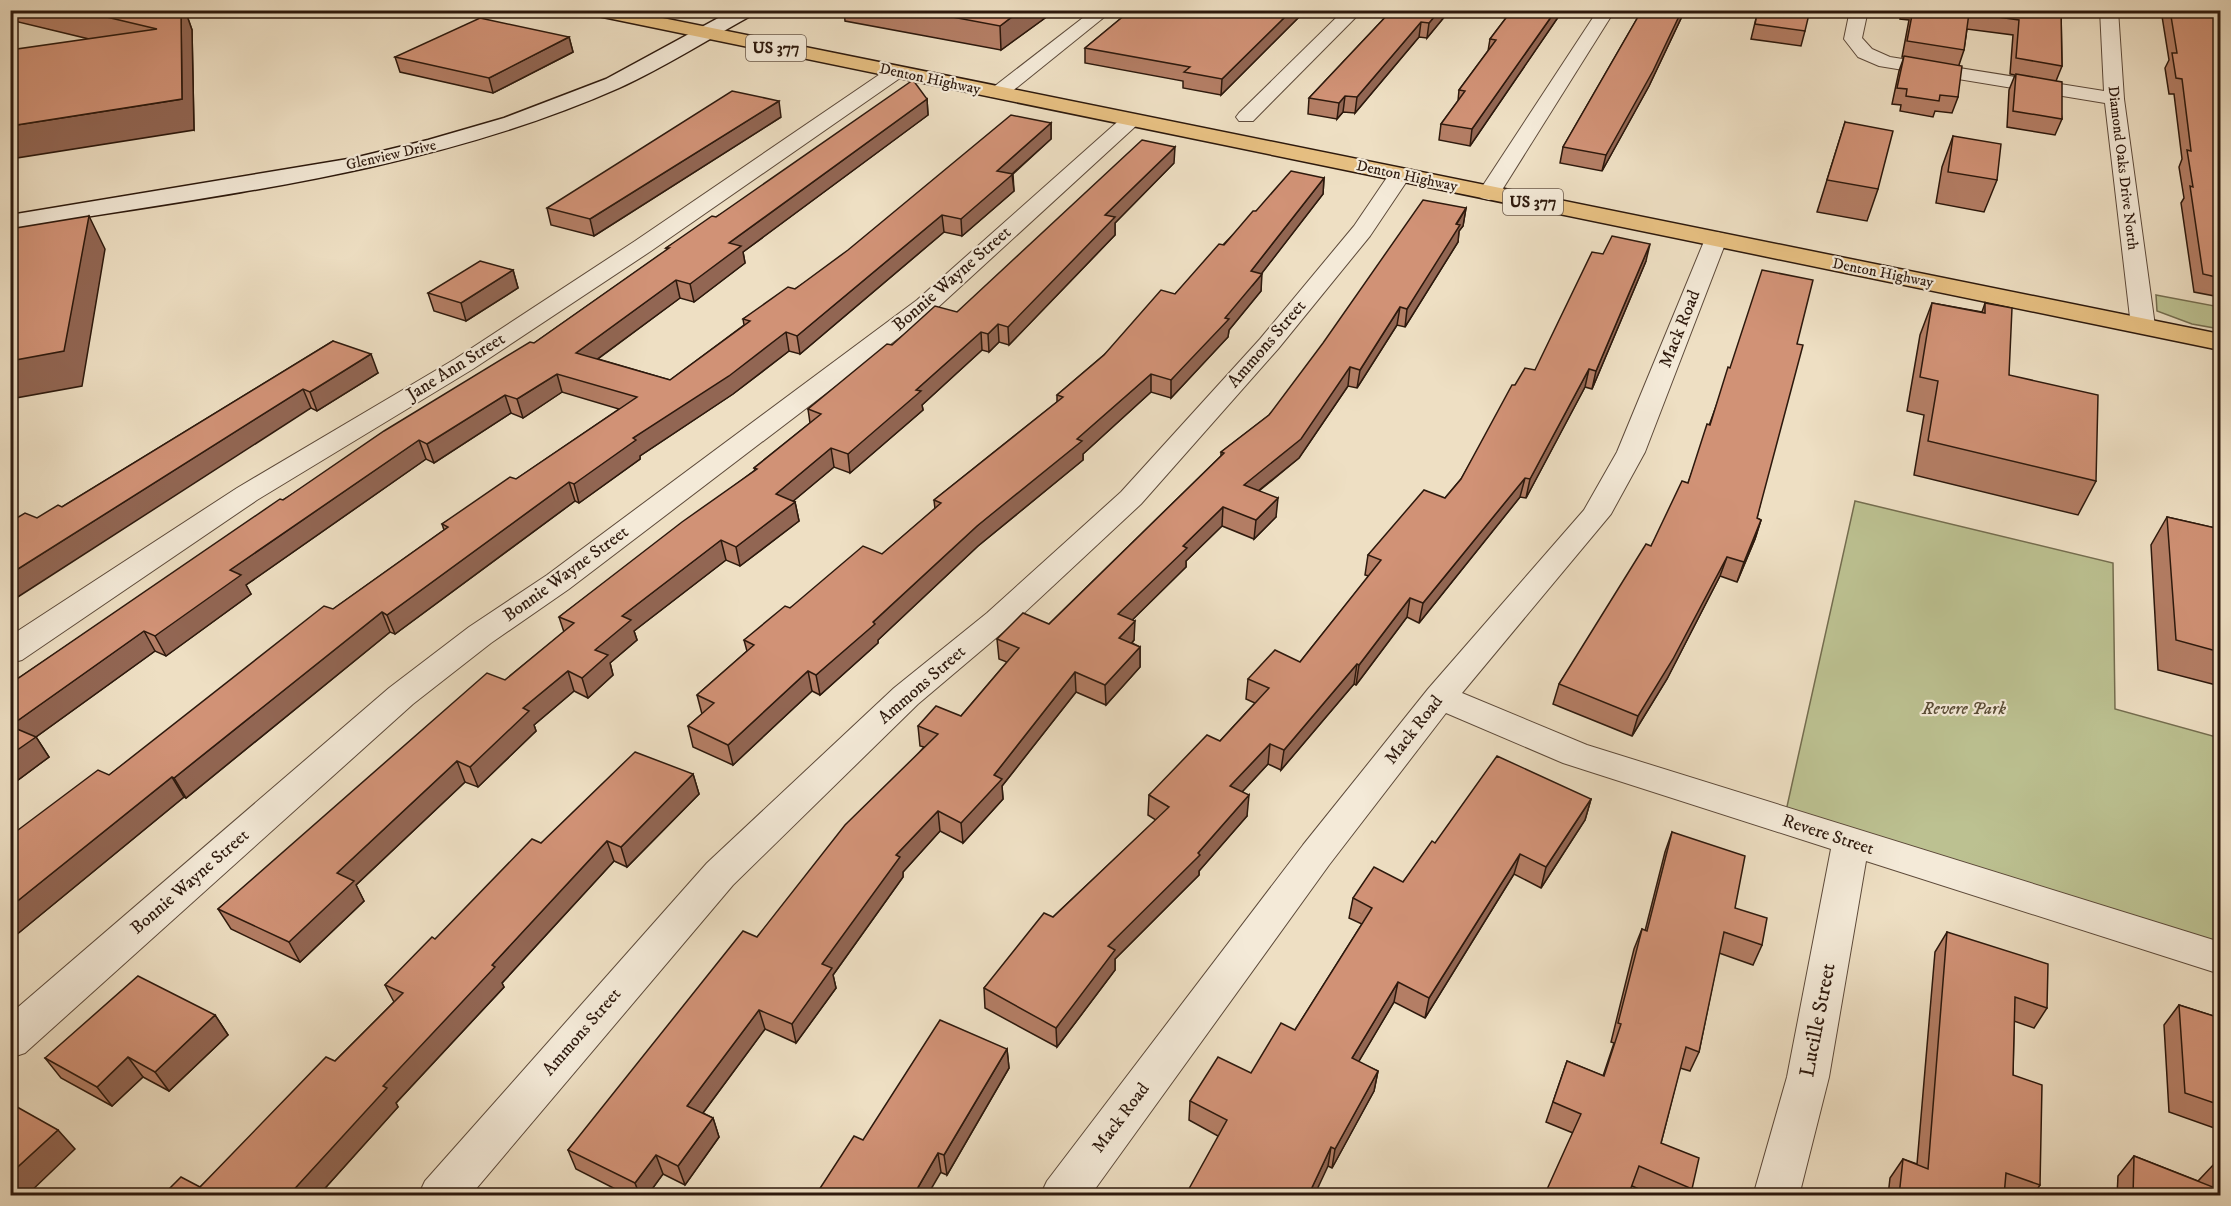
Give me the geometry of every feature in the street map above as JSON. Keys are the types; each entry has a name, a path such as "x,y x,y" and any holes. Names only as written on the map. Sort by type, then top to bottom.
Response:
{"main road":[{"name":"Denton Highway","path":"593,10 2220,342"},
{"name":"Glenview Drive","path":"10,222 354,165 435,145 568,102 613,83 748,10"}],"street":[{"path":"998,93 1105,10"},
{"path":"1246,117 1355,10"},
{"path":"1489,193 1607,10"},
{"path":"1858,10 1853,39 1866,53 1876,59 2114,99"},
{"name":"Diamond Oaks Drive North","path":"2109,10 2114,99 2143,326"},
{"name":"Jane Ann Street","path":"10,652 248,494 484,351 653,239 896,72"},
{"name":"Bonnie Wayne Street","path":"10,1040 401,696 480,635 558,582 926,305 1131,120"},
{"name":"Ammons Street","path":"441,1196 720,874 906,696 998,620 1131,498 1269,344 1362,231 1400,175"},
{"name":"Mack Road","path":"1063,1196 1316,855 1440,697 1596,513 1631,452 1716,239"},
{"name":"Revere Street","path":"1440,697 1575,754 2220,958"},
{"name":"Lucille Street","path":"1776,1196 1808,1077 1851,842"}],"green space":[{"path":"2156,295 2220,307 2220,329 2192,324 2157,311"},
{"name":"Revere Park","path":"1855,501 2113,563 2115,709 2220,738 2220,945 1786,811"}],"building":[{"path":"77,10 181,10 182,99 10,126 10,50 157,29"},
{"path":"915,10 1021,10 1000,26"},
{"path":"1131,10 1292,10 1222,79 1184,72 1190,67 1085,48"},
{"path":"1392,10 1440,10 1429,23 1421,22 1357,97 1345,96 1339,103 1309,98"},
{"path":"1512,10 1556,10 1472,129 1441,124 1465,91 1459,90 1496,40 1490,39"},
{"path":"1642,10 1682,10 1653,71 1606,155 1563,147"},
{"path":"1758,10 1810,10 1805,31 1755,24"},
{"path":"1913,10 2061,10 2062,66 2016,58 2019,20 1969,13 1964,50 1907,41"},
{"path":"2170,10 2220,10 2220,278 2203,274 2190,186 2193,187 2187,150 2191,151 2182,79 2176,78 2172,53 2177,53"},
{"path":"480,18 569,37 489,78 395,57"},
{"path":"1904,56 1962,66 1958,97 1940,95 1939,101 1906,96 1907,89 1897,88"},
{"path":"2016,74 2062,82 2062,119 2013,111"},
{"path":"913,80 927,99 729,243 741,246 690,284 676,280 576,353 670,380 750,321 743,319 788,287 795,289 848,250 1011,115 1051,123 997,171 1013,174 961,219 942,215 797,336 786,332 729,376 633,438 636,440 574,484 569,482 387,615 382,612 10,907 10,836 98,770 109,775 324,606 333,609 448,527 442,524 510,477 516,479 637,397 557,374 517,399 505,395 427,444 419,440 230,570 241,575 155,636 144,631 10,726 10,684 280,499 283,500 384,431 530,342 534,343 712,216 716,217"},
{"path":"732,91 779,101 590,219 547,208"},
{"path":"1845,122 1893,131 1878,189 1827,180"},
{"path":"1953,136 2001,144 1997,180 1948,172"},
{"path":"1142,140 1175,147 1105,215 1115,217 1008,327 998,324 988,334 981,332 916,390 921,391 848,454 831,448 776,494 795,502 736,547 721,540 622,616 631,620 595,650 608,655 582,678 568,671 523,708 529,711 470,767 457,761 337,873 354,881 289,942 218,909 487,673 505,680 574,623 559,617 682,522 757,469 754,468 821,414 808,409 887,344 892,345 935,306 957,312"},
{"path":"1291,171 1324,178 1251,271 1262,274 1225,318 1229,319 1171,380 1151,374 1077,439 1082,441 977,526 873,622 875,624 816,675 808,671 728,745 688,726 714,703 697,695 754,645 744,640 785,606 790,608 863,546 882,554 941,503 934,500 1063,397 1057,395 1104,355 1161,290 1175,294 1219,244 1224,245"},
{"path":"1423,200 1466,208 1456,224 1460,225 1407,309 1400,307 1360,370 1350,367 1301,439 1244,485 1278,498 1256,520 1223,507 1183,546 1187,548 1118,614 1135,621 1119,638 1140,647 1105,685 1075,672 994,775 1002,779 961,823 938,811 896,855 900,857 822,964 832,968 792,1024 759,1010 687,1106 713,1118 678,1166 656,1155 635,1183 568,1150 743,931 757,937 845,825 938,734 918,726 936,706 961,716 1019,648 997,639 1023,613 1049,624 1224,453 1221,452 1269,415 1323,343"},
{"path":"89,216 64,351 10,361 10,229"},
{"path":"1612,236 1650,244 1596,371 1589,369 1530,479 1525,478 1423,603 1410,598 1359,665 1357,664 1284,750 1270,744 1230,786 1249,795 1198,853 1200,855 1108,946 1115,950 1056,1028 984,988 1044,913 1053,917 1169,807 1149,795 1207,735 1220,741 1269,688 1248,679 1275,650 1300,662 1381,560 1368,555 1424,490 1445,498 1461,479 1512,385 1515,385 1525,368 1535,370 1592,252 1603,254"},
{"path":"480,261 513,270 461,303 428,293"},
{"path":"1762,270 1813,280 1797,344 1803,345 1757,518 1761,520 1744,562 1727,557 1673,659 1638,716 1559,684 1646,544 1651,546 1682,481 1688,483 1707,424 1710,425 1728,367 1730,368"},
{"path":"1932,303 1985,313 1985,303 2012,308 2009,375 2098,395 2096,481 1928,441 1938,381 1920,377"},
{"path":"333,341 371,354 310,392 303,389 10,574 10,522 25,513 37,518 58,505 62,507"},
{"path":"2167,517 2220,529 2220,652 2176,640"},
{"path":"10,726 36,737 10,755"},
{"path":"635,752 693,774 621,847 607,841 492,965 495,967 383,1086 387,1088 288,1196 162,1196 181,1177 200,1187 326,1057 335,1061 403,993 385,985 432,937 435,939 532,839 541,843"},
{"path":"1497,756 1591,799 1546,867 1520,854 1429,998 1398,982 1352,1058 1378,1071 1335,1149 1331,1147 1308,1196 1185,1196 1227,1120 1190,1101 1218,1057 1251,1073 1281,1023 1295,1030 1372,908 1353,898 1374,867 1403,882 1432,841 1435,843"},
{"path":"1672,832 1745,856 1735,908 1767,918 1762,945 1724,932 1699,1052 1686,1047 1661,1143 1699,1158 1692,1189 1639,1166 1628,1196 1544,1196 1581,1114 1553,1102 1567,1061 1604,1076 1621,1024 1618,1023 1642,929 1647,931"},
{"path":"1947,932 2048,964 2047,1008 2015,997 2013,1075 2042,1085 2040,1185 2006,1173 2004,1196 1899,1196 1903,1159 1928,1169"},
{"path":"138,976 215,1015 155,1072 128,1057 97,1087 45,1058"},
{"path":"2179,1005 2220,1018 2220,1105 2185,1093"},
{"path":"940,1020 1007,1049 944,1155 938,1153 913,1196 815,1196 854,1136 863,1140"},
{"path":"10,1103 58,1130 10,1174"},
{"path":"2134,1156 2215,1188 2214,1164 2220,1166 2220,1196 2133,1196"},
{"path":"529,1189 542,1196 524,1196"}]}
